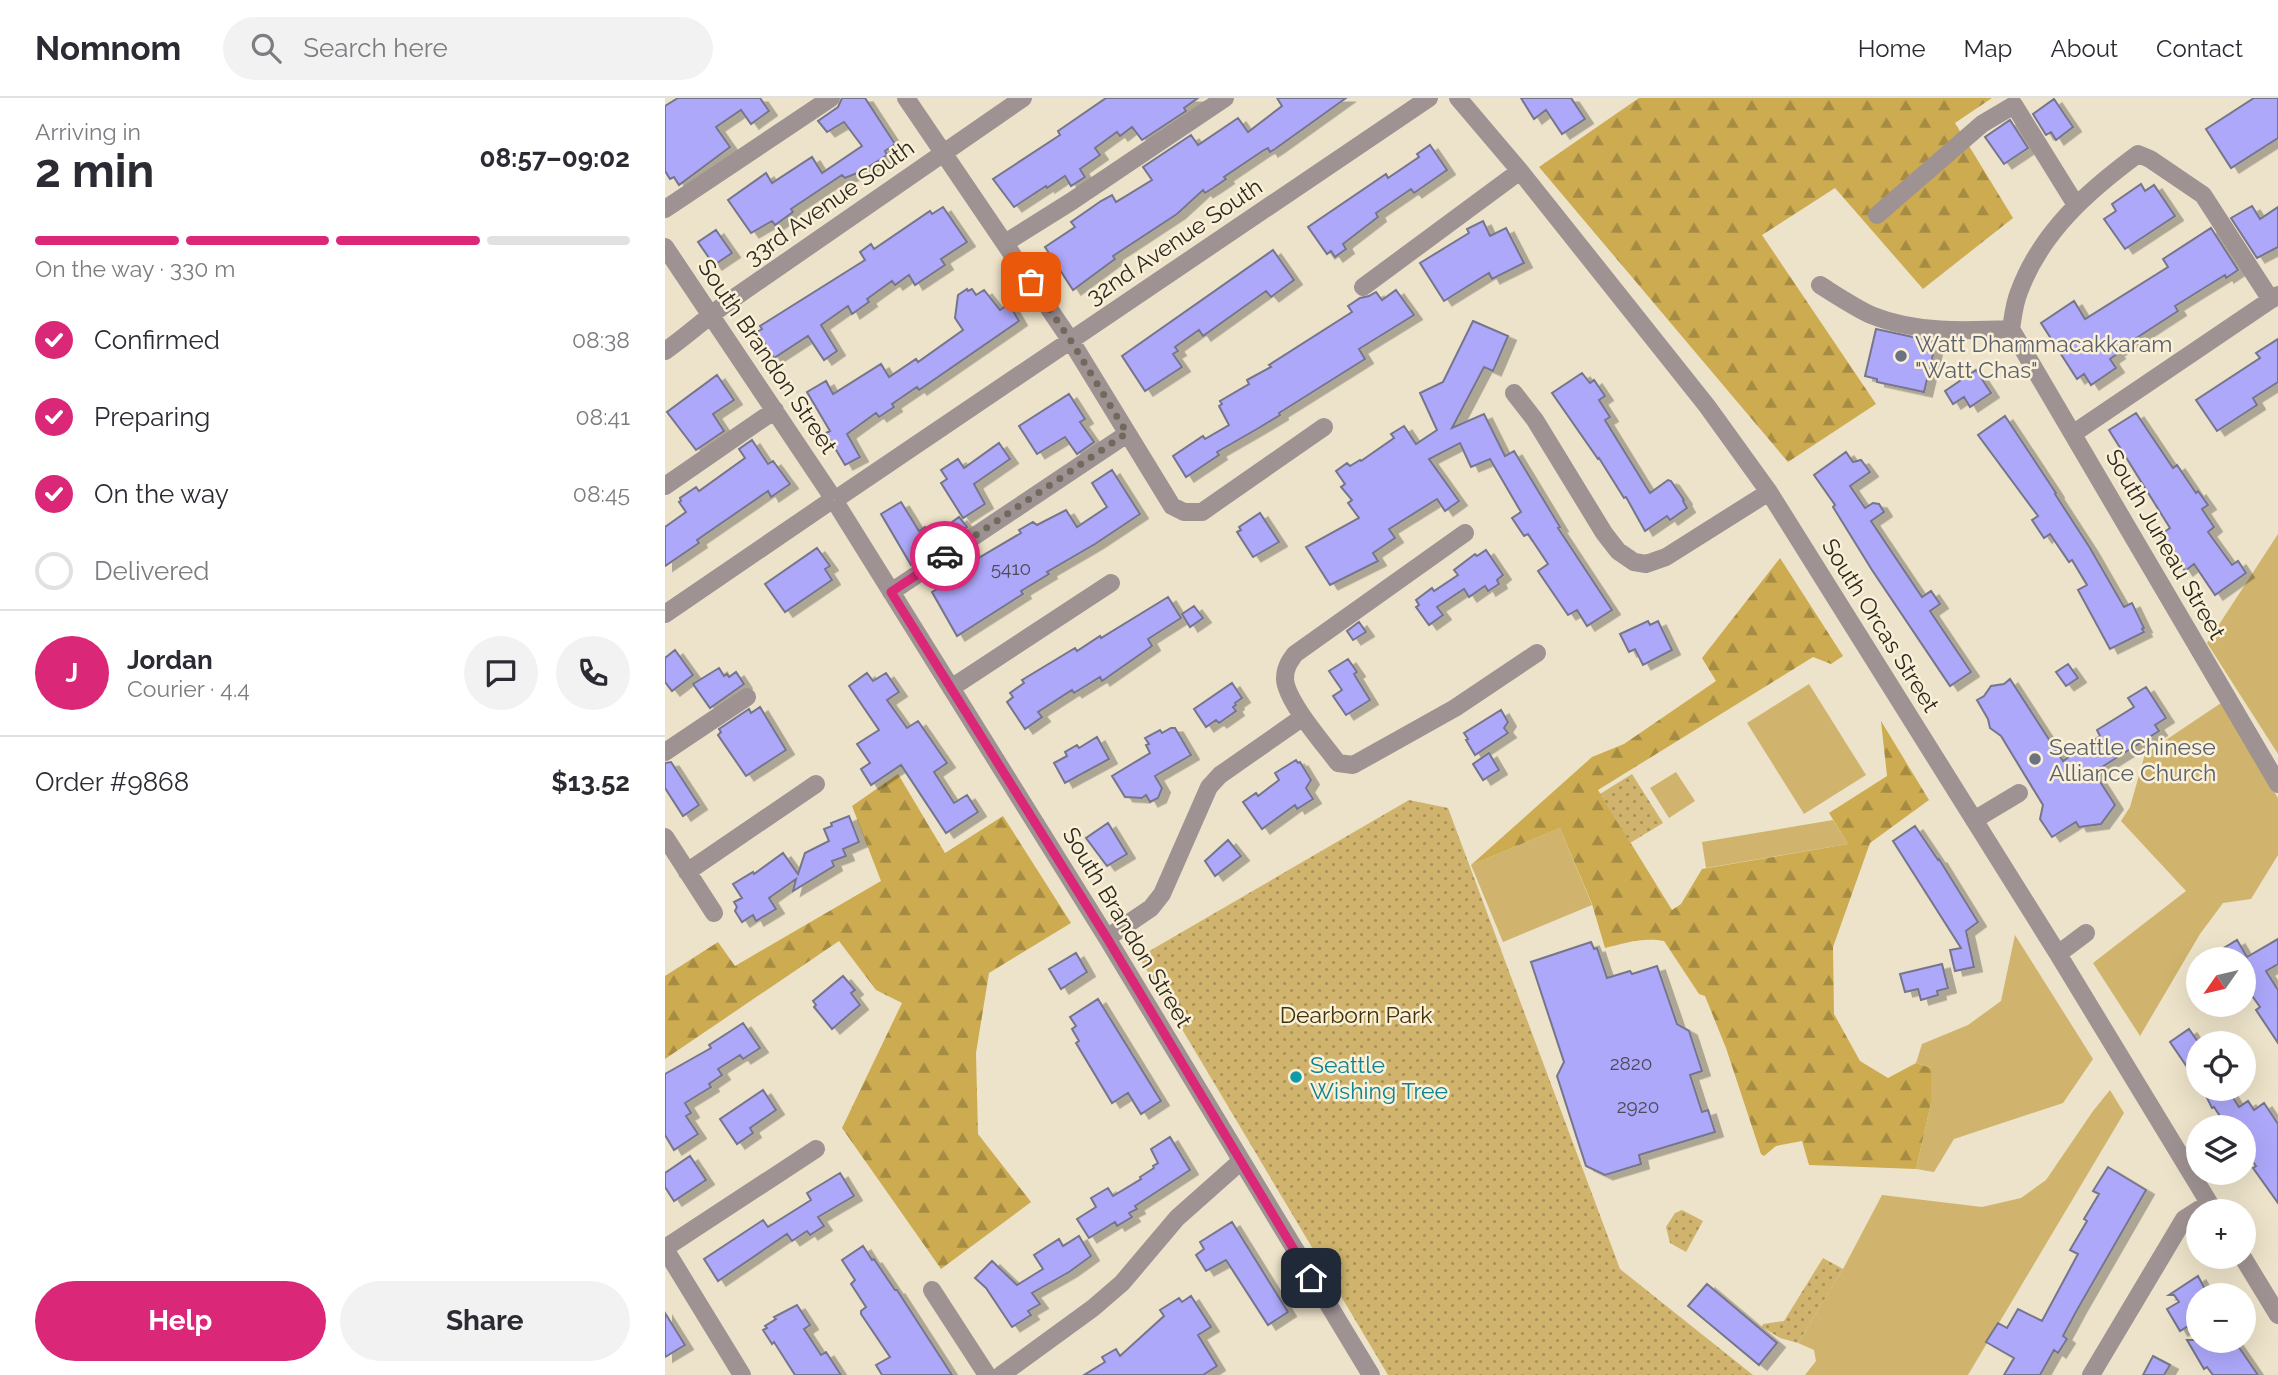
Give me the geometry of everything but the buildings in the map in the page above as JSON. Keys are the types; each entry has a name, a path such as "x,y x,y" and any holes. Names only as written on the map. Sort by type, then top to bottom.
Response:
{"street":[{"path":"665,209 831,98"},
{"path":"906,98 1071,341 1173,506 1184,512 1202,512 1324,427"},
{"name":"33rd Avenue South","path":"665,351 697,329 712,314 1023,98"},
{"path":"1005,243 1225,98"},
{"name":"32nd Avenue South","path":"665,614 1429,98"},
{"name":"South Orcas Street","path":"1458,98 1520,171 1707,406 1769,492 2058,954 2206,1199"},
{"path":"1877,215 1982,124 2014,105 2076,205"},
{"path":"1820,285 1872,315 1917,326 1960,331 2011,329 2017,295 2050,234 2100,182 2138,154 2150,159 2203,195 2274,297 2074,433"},
{"path":"1363,287 1520,171"},
{"name":"South Brandon Street","path":"665,247 834,500 1107,938 1371,1375"},
{"name":"South Juneau Street","path":"2011,329 2278,784"},
{"path":"1514,393 1535,420 1604,533 1618,551 1634,562 1646,564 1666,557 1769,492"},
{"path":"665,486 775,410"},
{"path":"891,592 1127,433"},
{"path":"1465,533 1295,654 1286,666 1285,682 1303,717 1338,763 1353,765 1455,708 1537,653"},
{"path":"951,688 1111,583"},
{"path":"665,752 747,697"},
{"path":"1107,938 1151,908 1162,894 1209,787 1220,775 1303,717"},
{"path":"687,872 816,784"},
{"path":"1974,820 2019,793"},
{"path":"665,837 714,913"},
{"path":"2058,954 2085,933"},
{"path":"742,1375 665,1249 816,1149"},
{"path":"1001,1375 1093,1308 1122,1283 1177,1217 1240,1162"},
{"path":"2091,1375 2186,1218"},
{"path":"2250,1269 2278,1315"},
{"path":"932,1290 987,1375"}],"green space":[{"path":"1639,98 1992,98 1955,123 2013,218 1923,289 1835,188 1762,235 1876,404 1788,462 1539,167"},
{"path":"2278,534 2278,754 2207,643"},
{"path":"1780,558 1843,656 1831,664 1813,657 1598,790 1672,910 1681,904 1702,869 1848,844 1829,813 1887,776 1881,721 1929,800 1870,843 1833,947 1834,1014 1860,1061 1888,1078 1916,1063 1931,1068 1931,1103 1916,1169 1809,1165 1802,1141 1776,1146 1764,1156 1761,1154 1726,1048 1705,996 1699,994 1664,941 1641,940 1605,948 1592,904 1560,828 1471,865 1592,757 1624,744 1716,681 1702,658"},
{"path":"1809,684 1866,775 1804,814 1747,723"},
{"path":"2221,703 2278,798 2278,855 2251,899 2223,903 2192,947 2186,947 2186,958 2140,1036 2093,963 2186,891 2121,821 2130,807 2145,754"},
{"path":"1676,772 1695,801 1669,818 1650,788"},
{"path":"898,774 945,853 1003,816 1071,923 989,973 976,1053 978,1134 1031,1202 941,1269 842,1128 902,1003 876,990 839,941 665,1059 665,976 718,942 735,966 881,881 852,806"},
{"path":"1632,774 1663,823 1630,843 1600,794"},
{"name":"Dearborn Park","path":"1409,800 1448,808 1620,1269 1753,1375 1388,1375 1139,957"},
{"path":"1833,820 1848,844 1706,868 1702,842"},
{"path":"1560,828 1592,905 1503,942 1471,865"},
{"path":"2015,935 2093,1059 2063,1103 1954,1139 1934,1172 1916,1169 1931,1103 1931,1068 1916,1063 1922,1044 1968,1025 2001,1001"},
{"path":"2110,1090 2124,1113 1968,1375 1805,1375 1816,1361 1814,1350 1798,1343 1843,1269 1882,1195 1982,1207 2021,1198 2046,1180"},
{"path":"1682,1210 1703,1221 1686,1252 1670,1243 1666,1227 1675,1213"},
{"path":"1823,1258 1843,1269 1798,1343 1780,1338 1762,1327 1763,1324 1784,1321"}],"way so far":[{"path":"945,556 1127,433 1071,341 1031,282"}],"place":[{"name":"Watt Dhammacakkaram \"Watt Chas\"","path":"1901,356"},
{"name":"Seattle Chinese Alliance Church","path":"2035,759"},
{"name":"Seattle Wishing Tree","path":"1296,1077"}],"route":[{"path":"945,556 891,592 1107,938 1311,1278"}]}
